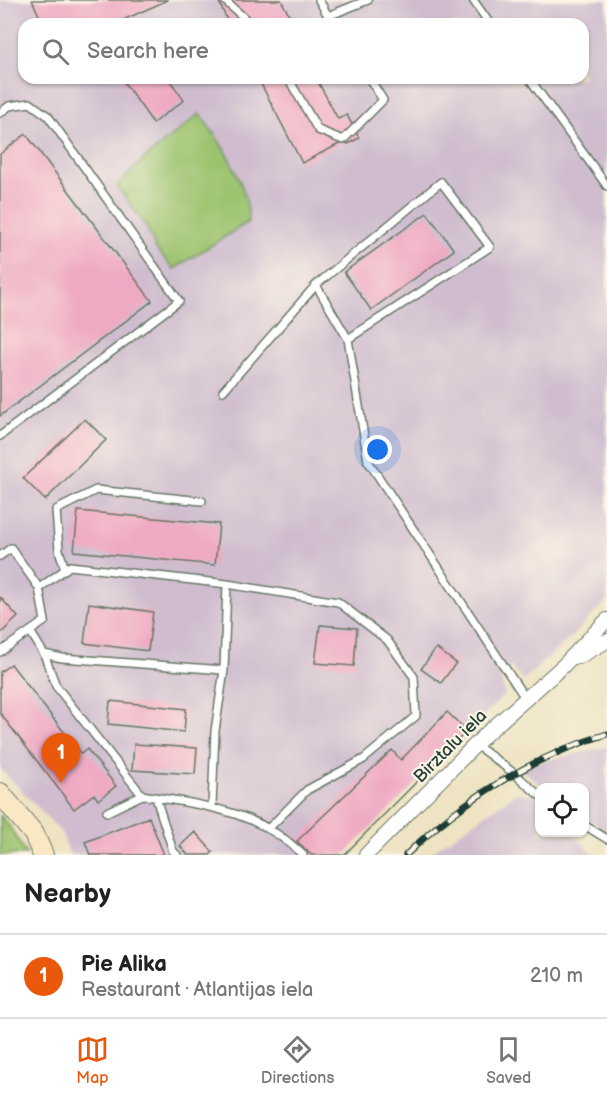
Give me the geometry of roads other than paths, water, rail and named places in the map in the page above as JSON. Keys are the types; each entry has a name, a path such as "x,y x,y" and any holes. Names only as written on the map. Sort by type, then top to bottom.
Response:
{"main road":[{"path":"0,793 34,834 43,855"}],"street":[{"name":"Birztalu iela","path":"366,855 476,745 525,698 563,666 607,620"},
{"name":"Birztalu iela","path":"563,666 607,641"}],"lane":[{"path":"224,0 244,18"},
{"path":"319,0 328,16 368,0"},
{"path":"473,0 486,18"},
{"path":"291,84 318,130 343,140 384,100 373,84"},
{"path":"533,84 607,186"},
{"path":"0,113 9,106 30,104 48,116 179,302 0,436"},
{"path":"223,391 316,285 441,182 490,247 348,339"},
{"path":"316,285 348,339 368,461 525,698"},
{"path":"65,569 58,550 56,510 96,490 202,501"},
{"path":"0,556 11,548 39,588 45,621 0,652"},
{"path":"39,588 70,566 227,584 338,602 387,640 414,677 416,716 364,759 307,790 268,829"},
{"path":"212,807 215,731 224,670 227,584"},
{"path":"30,631 44,654 56,686 142,795"},
{"path":"44,654 62,658 224,670"},
{"path":"476,745 535,792"},
{"path":"107,813 142,795 212,807 248,817 293,844 303,855"},
{"path":"156,798 173,852 177,855"},
{"path":"589,828 607,839"}],"railway":[{"path":"406,855 450,816 499,782 552,755 607,734"}],"place":[{"name":"Pie Alika","path":"61,783"}]}
